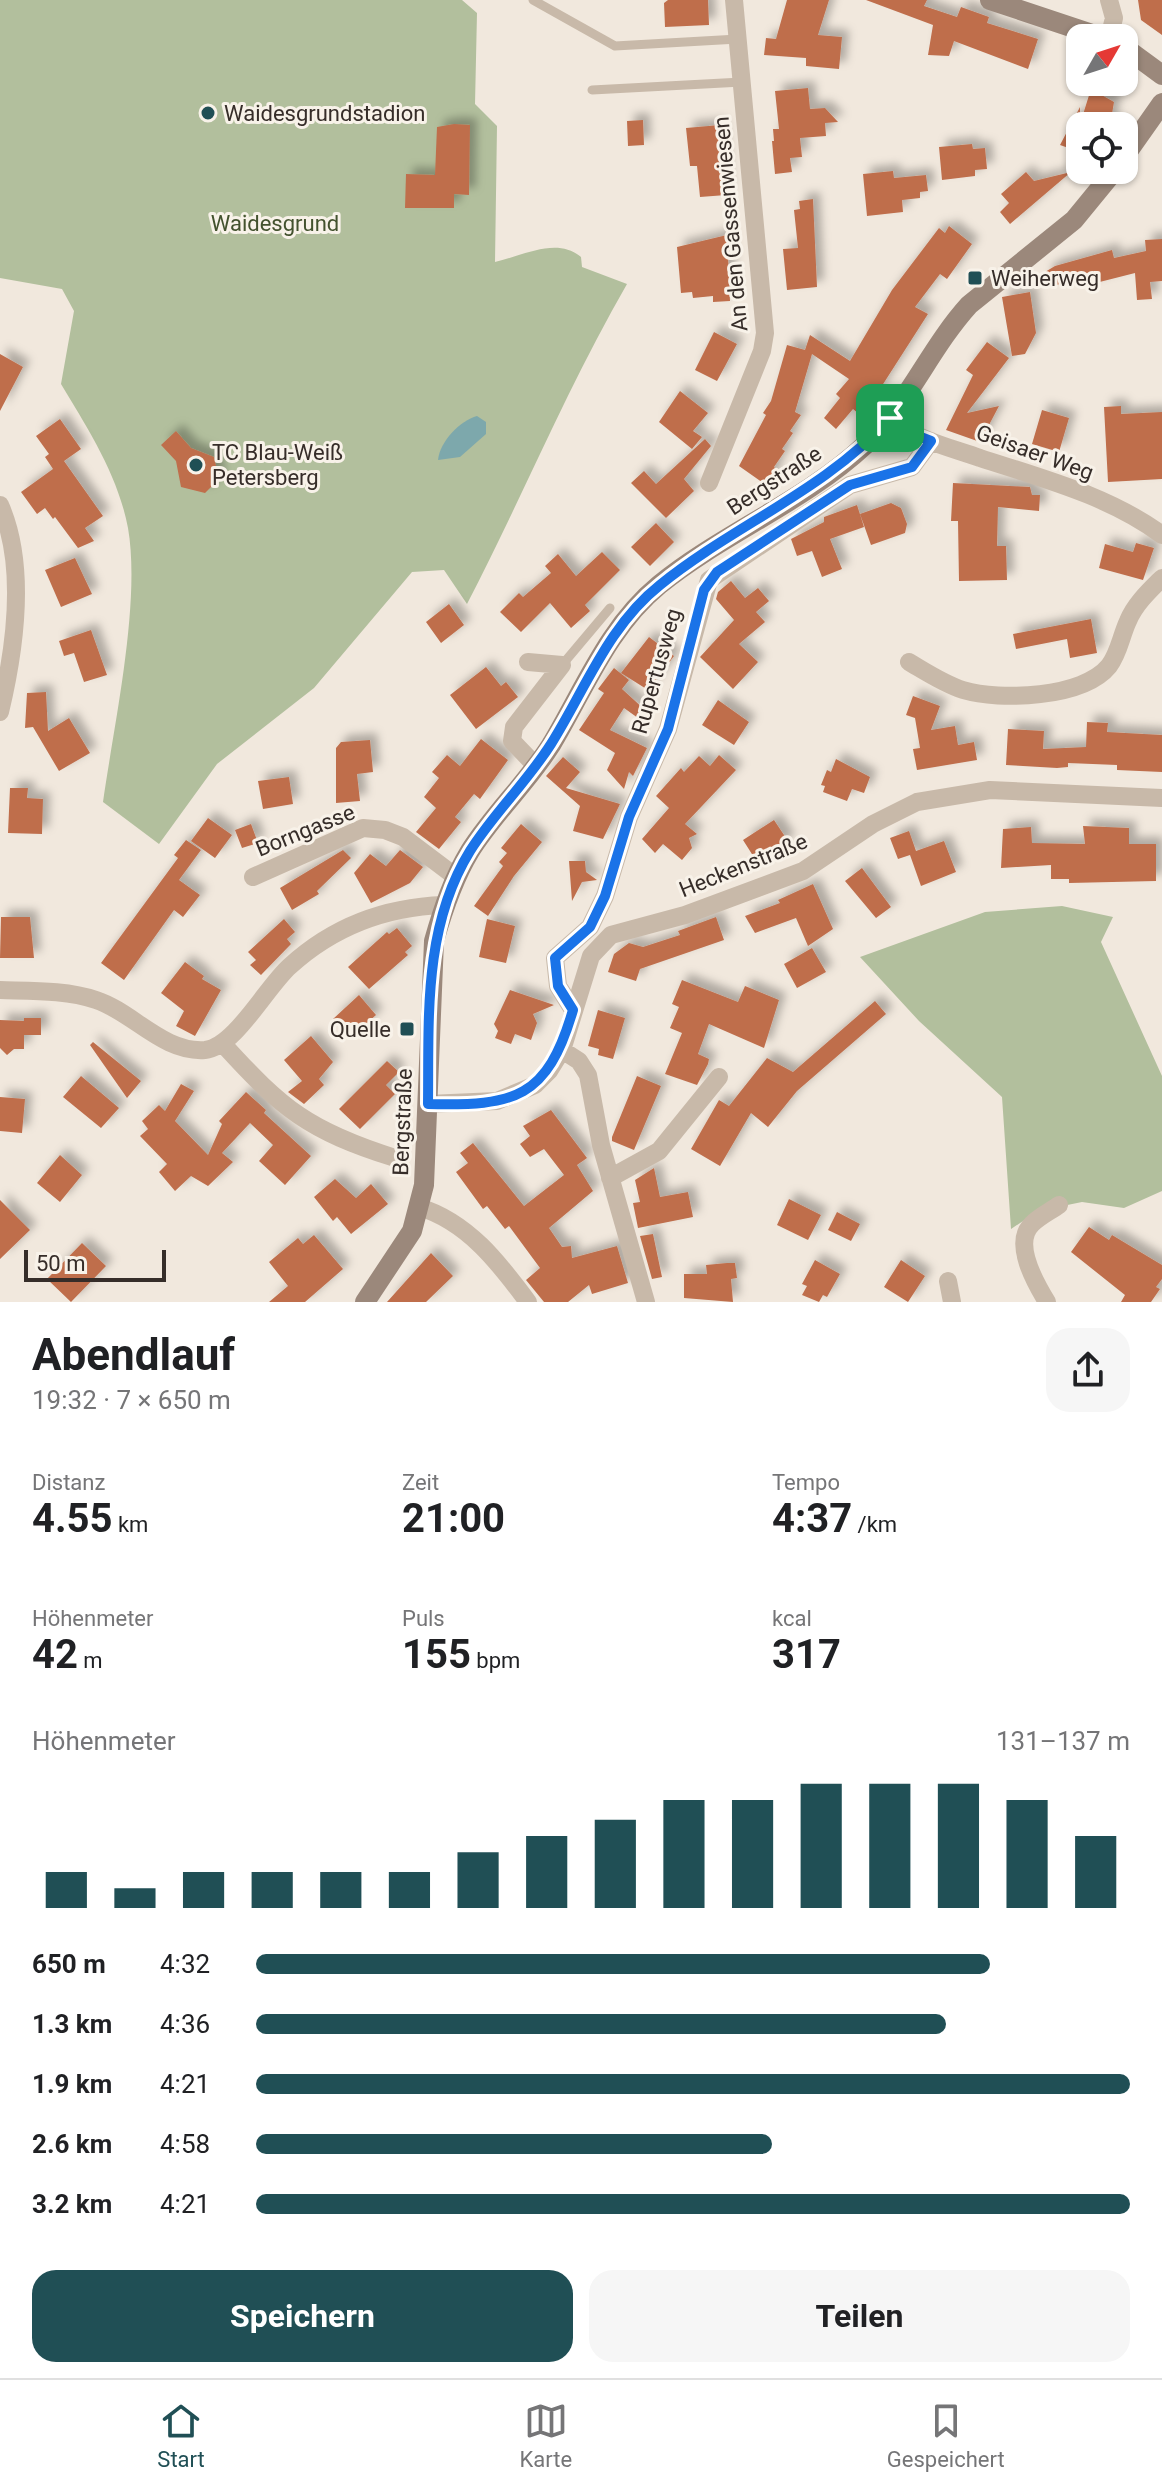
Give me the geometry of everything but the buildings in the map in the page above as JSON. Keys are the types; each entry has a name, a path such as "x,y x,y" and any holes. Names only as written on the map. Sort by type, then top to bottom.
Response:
{"main road":[{"path":"990,0 1066,25"},
{"path":"1138,57 1162,75"},
{"path":"1138,137 1162,103"},
{"name":"Bergstraße","path":"365,1302 400,1253 419,1207 427,1165 434,941 456,877 488,826 536,766 598,660 639,603 677,572 840,466 890,418 962,312 996,280 1074,220 1104,184"}],"street":[{"name":"An den Gassenwiesen","path":"709,483 762,351 765,333 734,0"},
{"path":"1109,0 1114,18 1112,24"},
{"name":"Geisaer Weg","path":"890,418 913,434 1050,481 1139,518 1162,535"},
{"name":"Rupertusweg","path":"573,1010 558,986 555,958 590,927 605,896 629,817 668,729 709,580 850,485 912,467 931,441"},
{"path":"0,505 10,534 15,574 10,668 0,712"},
{"path":"909,662 946,683 992,696 1079,686 1094,680 1112,661 1133,611 1162,578"},
{"path":"528,662 562,665"},
{"path":"536,766 512,741 514,727 562,665"},
{"name":"Heckenstraße","path":"428,1104 466,1105 520,1094 549,1071 562,1050 591,956 611,935 685,915 803,871 873,824 917,802 990,790 1162,798"},
{"name":"Borngasse","path":"253,877 363,828 385,830 403,837 456,877"},
{"path":"0,990 87,997 187,1048 206,1050 223,1044 287,968 313,946 345,928 392,909 444,905"},
{"path":"223,1044 276,1102 320,1130 395,1158"},
{"path":"562,1050 584,1067 588,1075 610,1178 646,1302"},
{"path":"610,1178 659,1151 719,1077"},
{"path":"1047,1302 1036,1285 1024,1241 1029,1225 1059,1205"},
{"path":"419,1207 444,1218 476,1240 528,1302"},
{"path":"948,1281 952,1302"}],"lane":[{"path":"533,0 615,46 738,39"},
{"path":"592,90 742,82"},
{"path":"562,665 610,608"}],"green space":[{"name":"Waidesgrund","path":"0,0 462,0 477,13 475,104 497,126 495,262 539,249 561,248 581,257 582,267 627,284 584,363 467,604 444,570 412,572 314,688 217,764 159,844 103,802 129,627 131,558 128,528 117,489 101,453 61,384 74,311 62,289 0,278"},
{"path":"1062,906 1113,917 1101,942 1162,1076 1162,1191 1124,1208 1082,1202 1038,1211 1011,1229 1002,1097 919,1021 860,957 985,912"}],"water":[{"path":"477,416 486,422 486,434 460,457 438,460 452,433"}],"place":[{"name":"Waidesgrundstadion","path":"208,113"},
{"name":"Weiherweg","path":"975,278"},
{"name":"TC Blau-Weiß Petersberg","path":"196,465"},
{"name":"Quelle","path":"407,1029"}],"route":[{"path":"890,418 913,434 931,441 912,467 894,475 850,485 709,580 668,729 629,817 598,915 553,963 558,986 573,1010 562,1050 549,1071 520,1094 497,1101 466,1105 428,1104 434,941 444,905 470,850 551,744 618,630 639,603 658,586 840,466 890,418"}]}
